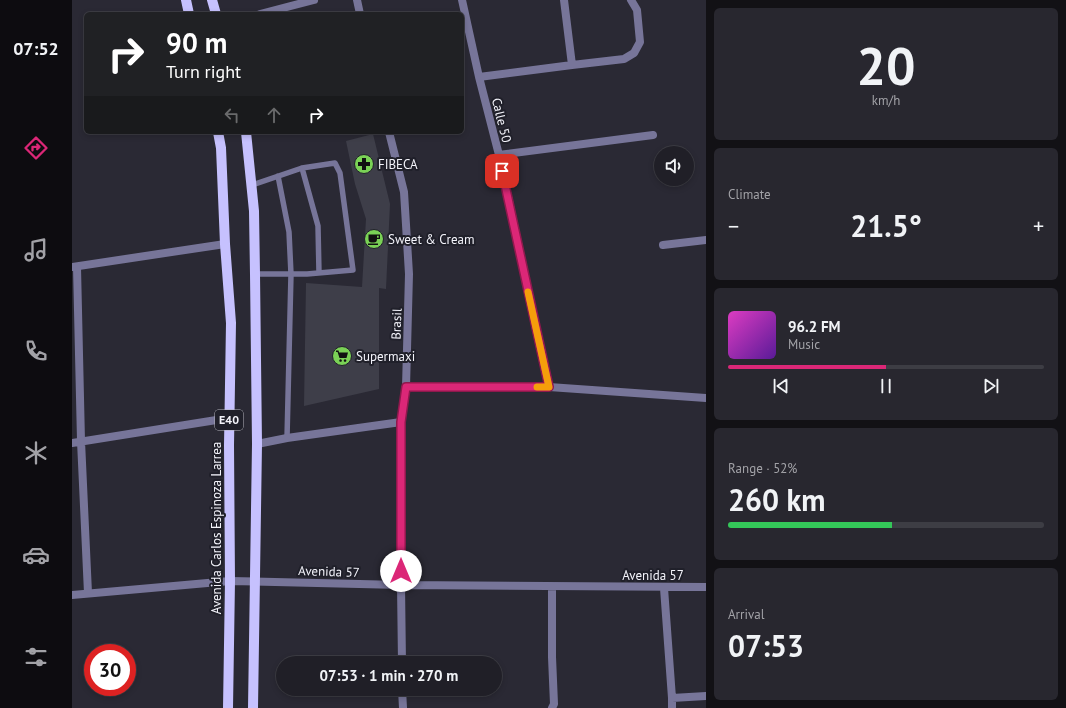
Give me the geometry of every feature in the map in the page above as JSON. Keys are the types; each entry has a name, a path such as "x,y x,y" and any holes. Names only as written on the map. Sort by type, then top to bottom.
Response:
{"main road":[{"path":"186,0 189,12"},
{"path":"212,0 215,12"},
{"name":"Avenida Carlos Espinoza Larrea","path":"218,134 221,148 225,244 231,323 229,418 230,581 228,708"},
{"name":"E40","path":"246,134 254,211 255,274 257,444 253,708"}],"street":[{"path":"268,12 314,0"},
{"path":"357,0 360,12"},
{"name":"Calle 50","path":"462,0 479,77 499,155 549,387"},
{"path":"564,0 572,65"},
{"path":"479,77 624,59 634,53 640,42 637,10 631,0"},
{"name":"Brasil","path":"390,134 404,192 409,274 406,387 401,422 402,656"},
{"path":"499,155 653,135"},
{"path":"663,245 706,240"},
{"path":"88,593 75,267 225,244"},
{"path":"406,387 549,387 706,398"},
{"path":"72,443 229,418"},
{"path":"257,444 287,438 401,422"},
{"name":"Avenida 57","path":"72,595 230,581 401,586 706,587"},
{"path":"552,587 552,658 554,704 552,708"},
{"path":"664,588 672,708"},
{"path":"402,696 403,708"},
{"path":"672,698 706,696"}],"lane":[{"path":"252,185 302,168 335,163 340,173 353,270 319,273 255,274"},
{"path":"302,168 318,226 319,273"},
{"path":"278,176 289,232 291,274 287,438"}],"building":[{"name":"Supermaxi","path":"373,134 390,204 386,289 379,288 379,389 304,406 306,283 362,287 366,219 355,184 346,141"}],"slow traffic":[{"path":"528,292 549,387 537,387"}],"place":[{"name":"FIBECA","path":"364,164"},
{"name":"Sweet & Cream","path":"374,239"},
{"name":"Supermaxi","path":"342,356"}],"route":[{"path":"401,571 401,422 406,387 549,387 502,171"}]}
